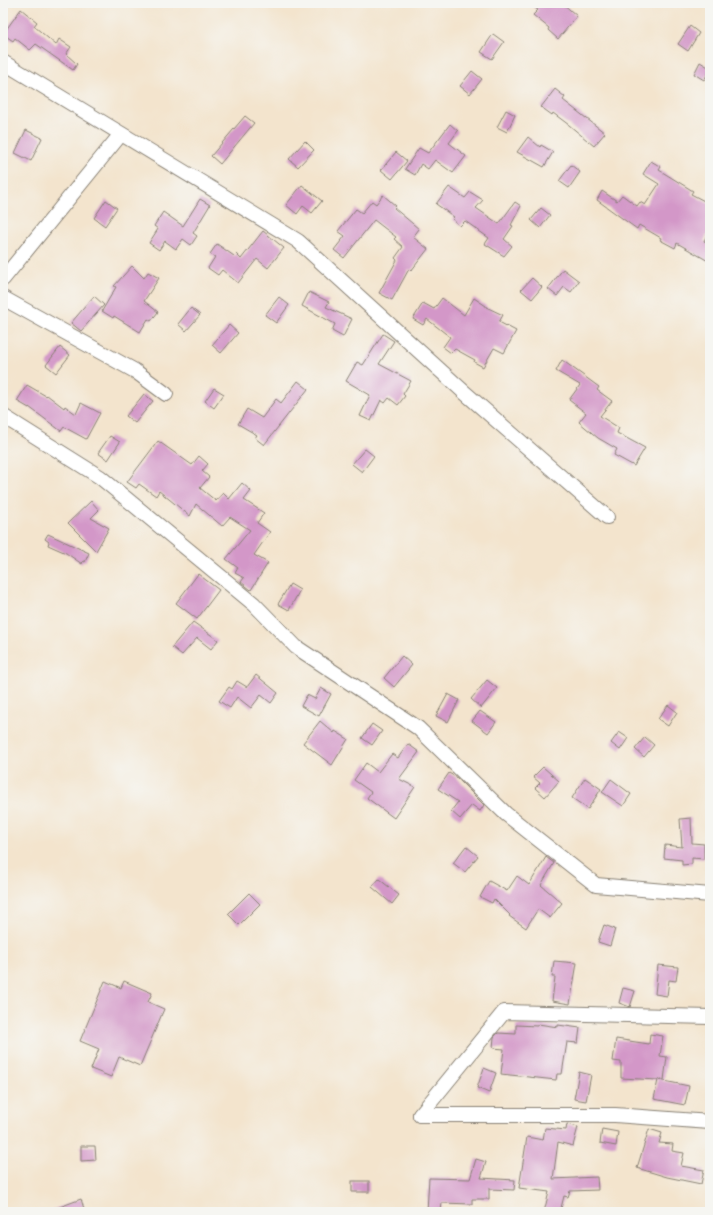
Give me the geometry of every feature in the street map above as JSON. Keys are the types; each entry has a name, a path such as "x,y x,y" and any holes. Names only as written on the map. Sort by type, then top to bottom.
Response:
{"street":[{"path":"3,62 298,241 464,392 607,517"},
{"path":"3,279 121,134"},
{"path":"3,298 135,371 166,394"},
{"path":"3,416 100,477 254,604 296,648 418,728 506,814 596,885 710,895"},
{"path":"710,1017 504,1012 420,1115 615,1115 710,1122"}],"building":[{"path":"528,3 562,3 577,16 558,39 548,30 549,28 533,15 538,10"},
{"path":"21,9 37,22 34,26 56,45 59,39 71,47 66,54 77,64 73,70 36,44 30,50 15,38 13,41 3,34"},
{"path":"690,26 699,33 688,51 678,44"},
{"path":"493,34 504,42 492,59 481,52"},
{"path":"700,62 710,68 704,80 694,74"},
{"path":"472,71 482,79 470,94 460,86"},
{"path":"555,89 565,97 563,100 605,133 594,146 553,113 552,115 541,107"},
{"path":"506,110 515,115 507,132 497,127"},
{"path":"245,116 254,123 220,164 211,156"},
{"path":"450,124 458,131 449,143 466,156 453,173 435,160 428,169 421,164 415,175 405,169 419,148 428,153"},
{"path":"26,130 42,138 31,161 15,153"},
{"path":"528,137 540,147 541,145 553,152 544,167 517,152"},
{"path":"305,141 314,150 298,167 289,159"},
{"path":"396,152 407,161 392,179 381,170"},
{"path":"651,161 661,167 659,170 693,191 691,194 710,204 710,229 704,241 710,244 710,262 677,243 675,248 660,240 661,238 639,225 637,229 597,200 602,191 617,201 622,195 637,206 640,202 645,205 659,184 643,174"},
{"path":"571,165 580,172 569,188 559,181"},
{"path":"302,185 322,201 312,213 303,206 297,214 286,205"},
{"path":"449,187 465,198 470,192 483,200 476,208 499,224 515,202 521,206 511,225 513,226 504,239 512,246 504,256 485,244 489,238 465,221 460,226 452,219 454,217 436,204"},
{"path":"383,195 396,206 394,208 419,229 413,237 428,249 411,271 409,269 392,300 379,293 397,260 395,258 403,247 394,239 396,237 374,220 344,258 334,250 345,236 338,231 356,209 362,213 372,201 376,204"},
{"path":"200,199 210,205 193,233 197,236 191,245 183,239 176,249 165,241 159,250 149,243 158,229 154,226 163,212 183,226"},
{"path":"106,200 117,208 105,226 94,218"},
{"path":"541,208 550,215 540,228 531,220"},
{"path":"263,231 284,248 268,268 257,259 238,283 222,270 218,275 208,268 215,257 210,254 217,244 234,256 236,254 241,259"},
{"path":"132,266 144,278 148,272 159,278 144,301 158,312 151,321 148,319 140,332 114,316 113,318 102,311 116,287 114,286"},
{"path":"563,269 579,281 571,292 564,287 557,296 548,289"},
{"path":"532,278 542,287 532,299 521,290"},
{"path":"309,292 329,302 326,307 352,319 343,337 332,331 335,324 302,306"},
{"path":"94,296 104,305 81,331 71,323"},
{"path":"279,297 289,305 276,323 265,315"},
{"path":"442,298 464,315 474,298 486,307 503,315 499,322 516,331 504,353 494,348 483,367 474,362 475,360 455,349 451,353 443,347 450,337 427,319 423,325 413,319 423,303 434,309"},
{"path":"191,308 200,315 186,331 178,324"},
{"path":"229,325 238,333 221,353 212,345"},
{"path":"383,334 394,341 379,364 411,381 403,394 405,396 398,405 389,398 385,403 381,400 371,421 360,416 370,395 346,381 357,362 363,365"},
{"path":"60,347 70,355 56,373 46,365"},
{"path":"562,360 599,387 597,390 612,401 600,416 619,428 617,433 645,448 634,466 614,455 617,449 598,438 579,422 586,413 569,400 580,385 556,371"},
{"path":"298,381 308,389 264,445 255,438 257,435 238,424 247,409 262,418 276,399 281,403"},
{"path":"27,385 46,396 47,395 64,408 65,406 76,414 81,403 100,413 86,439 64,427 61,431 29,407 17,401"},
{"path":"214,388 224,394 214,408 205,401"},
{"path":"144,394 153,401 135,423 126,416"},
{"path":"110,436 120,442 108,460 98,453"},
{"path":"158,441 192,465 199,456 208,464 202,471 209,477 200,488 216,501 223,493 229,499 242,483 251,491 244,500 264,513 257,523 270,532 254,555 268,563 251,590 241,582 244,578 235,573 238,568 226,559 250,530 230,517 222,526 196,504 190,516 159,491 156,496 139,484 136,488 127,482"},
{"path":"365,449 374,456 362,472 352,464"},
{"path":"91,501 99,510 91,518 109,528 96,551 68,523"},
{"path":"48,534 89,553 85,562 83,561 82,564 66,553 48,545 49,542 45,539"},
{"path":"198,574 219,590 197,619 176,603"},
{"path":"290,584 300,590 289,610 278,604"},
{"path":"193,622 218,640 211,649 197,638 182,655 172,647"},
{"path":"402,656 412,665 394,687 384,678"},
{"path":"256,675 278,693 271,703 261,695 251,708 237,697 230,708 219,701 229,687 232,689 237,681 247,687"},
{"path":"487,680 497,688 481,708 471,699"},
{"path":"321,688 331,694 319,716 301,706 307,695 315,699"},
{"path":"448,694 459,700 448,722 436,716"},
{"path":"668,705 677,712 668,726 658,719"},
{"path":"480,711 496,722 488,733 472,721"},
{"path":"320,721 334,733 335,731 348,739 332,765 303,743"},
{"path":"372,724 382,731 372,745 362,738"},
{"path":"619,732 628,738 620,750 611,743"},
{"path":"645,737 654,745 644,757 635,749"},
{"path":"408,744 419,752 399,779 415,787 394,818 367,798 371,792 354,780 366,763 378,772 392,754 398,758"},
{"path":"543,767 559,781 545,797 535,788 540,783 533,777"},
{"path":"449,773 457,778 484,805 480,811 472,805 460,819 451,811 458,802 438,789"},
{"path":"585,778 601,789 588,809 572,798"},
{"path":"611,779 631,794 623,806 602,792"},
{"path":"691,818 692,843 704,844 704,859 692,858 692,864 682,865 682,860 664,858 665,845 682,847 680,819"},
{"path":"466,846 478,856 465,872 453,863"},
{"path":"546,857 554,863 541,885 562,903 550,918 538,909 526,928 509,916 510,915 494,899 492,903 480,897 489,881 507,891 517,876 529,885"},
{"path":"379,879 399,895 392,904 372,887"},
{"path":"249,893 260,904 239,925 228,914"},
{"path":"604,925 615,929 610,946 598,942"},
{"path":"554,961 577,963 570,1004 552,1001 555,977 552,977"},
{"path":"658,965 678,967 676,981 669,980 667,996 655,994"},
{"path":"105,981 121,988 124,981 152,993 148,1002 164,1009 140,1066 119,1057 111,1077 91,1069 99,1049 80,1041"},
{"path":"623,988 635,991 630,1007 619,1003"},
{"path":"538,1024 580,1028 578,1043 567,1042 562,1074 557,1074 556,1080 501,1074 504,1049 493,1048 494,1037 498,1033 516,1034 516,1025 537,1026"},
{"path":"650,1034 663,1036 660,1056 667,1057 664,1080 659,1080 689,1086 685,1105 654,1099 658,1080 621,1078 621,1062 613,1061 616,1039 649,1044"},
{"path":"484,1068 496,1073 489,1093 477,1088"},
{"path":"579,1072 591,1075 586,1101 574,1099"},
{"path":"567,1124 578,1127 573,1146 558,1142 553,1179 597,1177 598,1190 570,1191 568,1197 564,1196 560,1212 544,1212 549,1192 519,1188 527,1137 543,1140 545,1128 566,1130"},
{"path":"602,1129 618,1132 616,1146 600,1143"},
{"path":"649,1129 662,1133 659,1143 673,1144 672,1151 684,1153 681,1166 704,1170 701,1184 667,1177 637,1168"},
{"path":"81,1146 95,1146 96,1160 81,1161"},
{"path":"476,1159 486,1162 481,1178 515,1180 514,1190 489,1189 489,1199 472,1199 472,1204 442,1203 441,1211 427,1211 429,1178 470,1179"},
{"path":"352,1181 369,1181 369,1192 352,1192"},
{"path":"81,1199 84,1209 76,1212 49,1212 49,1211"}]}
